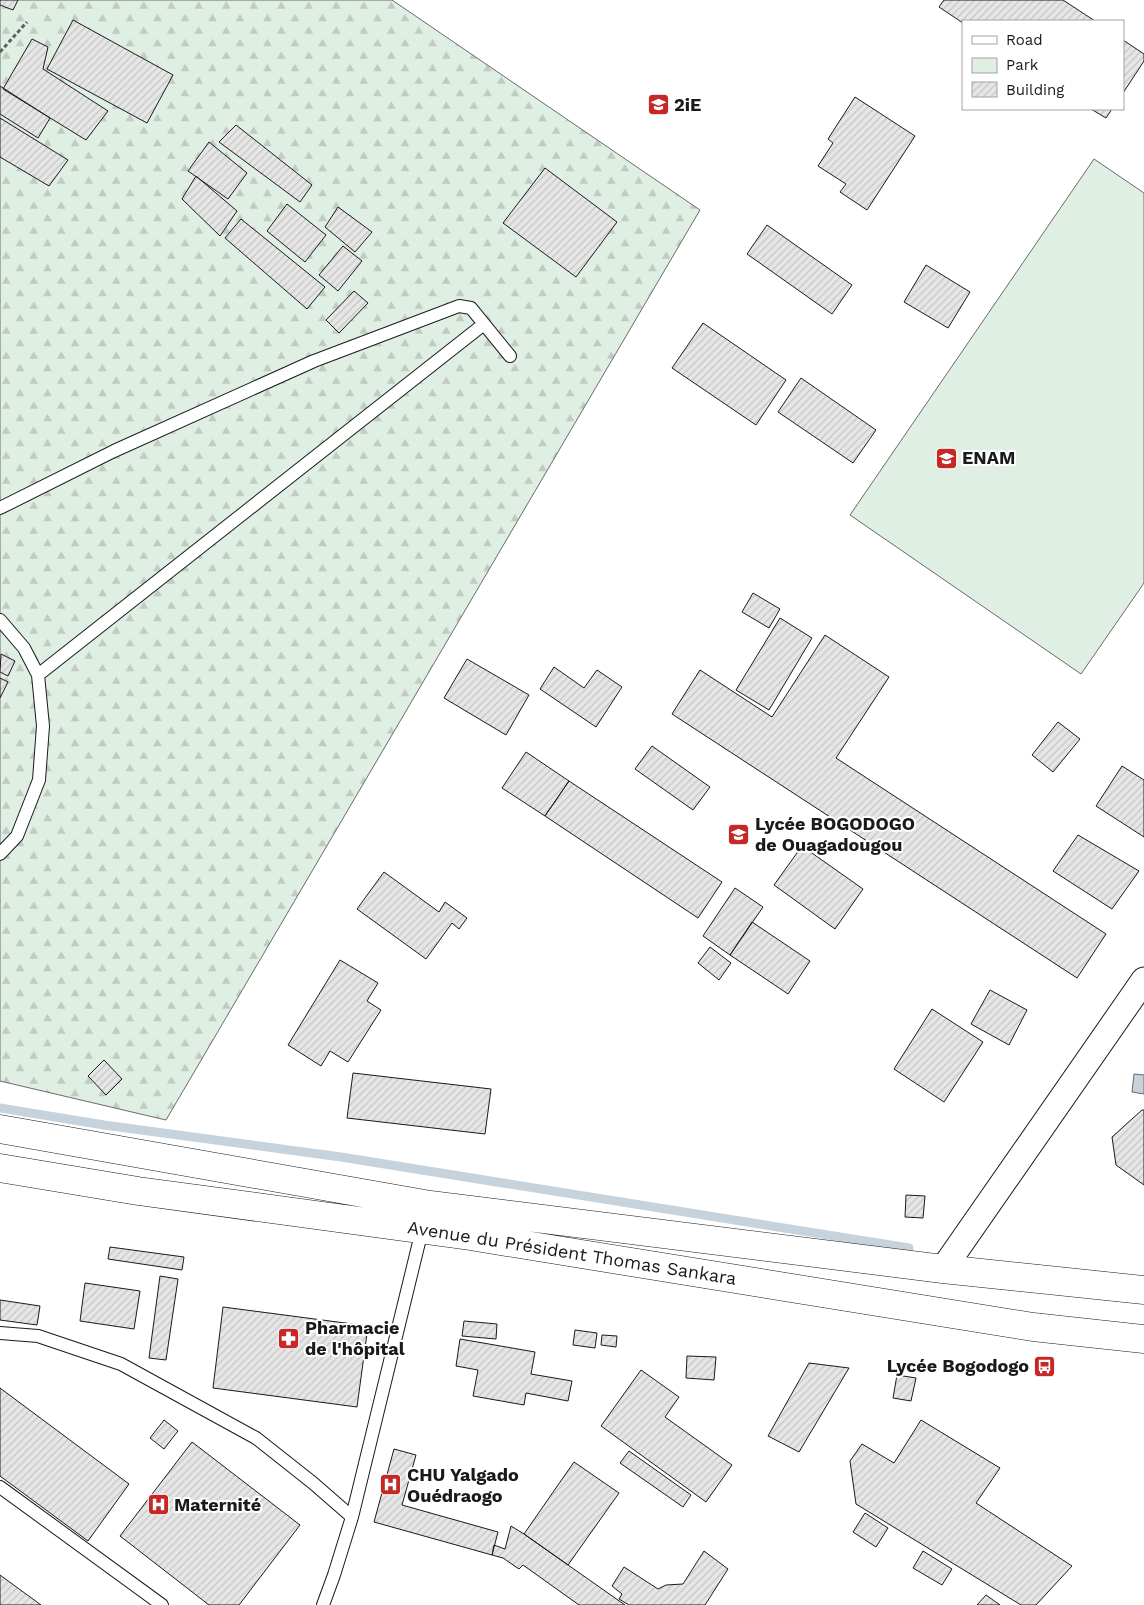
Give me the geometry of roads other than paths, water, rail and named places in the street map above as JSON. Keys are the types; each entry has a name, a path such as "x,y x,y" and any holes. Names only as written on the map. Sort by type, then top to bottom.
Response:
{"highway":[{"name":"Avenue du Président Thomas Sankara","path":"0,1129 430,1205 943,1270 1144,1290"},
{"name":"Avenue du Président Thomas Sankara","path":"0,1168 138,1191 422,1230 1033,1326 1144,1339"}],"street":[{"path":"943,1270 1144,980"}],"lane":[{"path":"0,508 114,451 314,361 459,306 471,308 510,356"},
{"path":"38,675 484,324"},
{"path":"0,620 24,648 38,675 43,726 39,780 17,836 0,854"},
{"path":"323,1605 352,1516 422,1230"},
{"path":"0,1334 38,1336 121,1364 256,1438 352,1516"},
{"path":"0,1487 162,1605"}],"waterway":[{"path":"0,1108 104,1125 341,1157 909,1248"}],"place":[{"name":"2iE","path":"658,105"},
{"name":"ENAM","path":"946,458"},
{"name":"Lycée BOGODOGO de Ouagadougou","path":"739,834"},
{"name":"Pharmacie de l'hôpital","path":"289,1338"},
{"name":"Lycée Bogodogo","path":"1045,1366"},
{"name":"CHU Yalgado Ouédraogo","path":"391,1485"},
{"name":"Maternité","path":"158,1505"}]}
